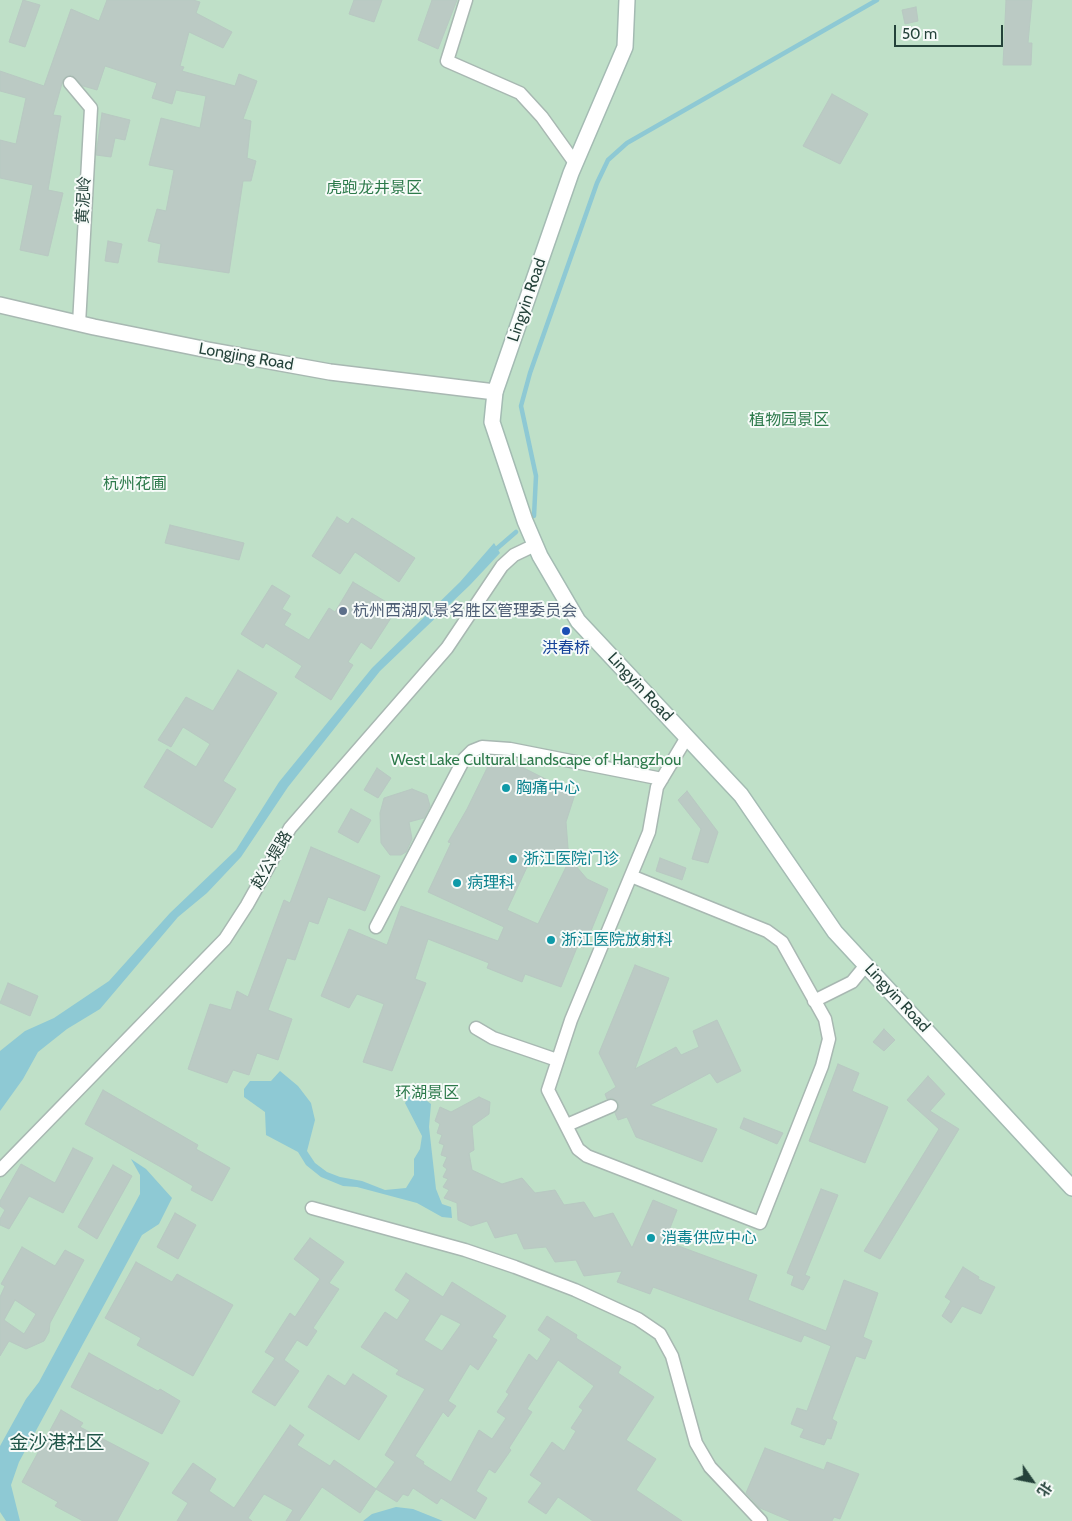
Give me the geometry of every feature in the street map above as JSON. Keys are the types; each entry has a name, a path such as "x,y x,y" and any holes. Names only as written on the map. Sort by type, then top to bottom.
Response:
{"main road":[{"name":"Lingyin Road","path":"627,0 625,47 575,163 495,392 492,422 525,522 535,545 578,621 742,795 835,932 1072,1188"},
{"name":"Longjing Road","path":"0,305 79,324 330,372 495,392"}],"street":[{"path":"466,0 447,61 520,93 542,117 575,163"},
{"name":"黄泥岭","path":"70,83 91,108 79,324"},
{"name":"赵公堤路","path":"0,1170 225,939 247,905 290,828 447,648 502,566 514,555 535,545"},
{"path":"631,876 767,931 782,942 824,1019 829,1039 822,1066 760,1223 587,1156 578,1149 548,1090 571,1020 648,832 658,787 687,737"},
{"path":"376,927 464,759 472,751 482,747 510,749 662,779"},
{"path":"814,1001 852,982 866,964"},
{"path":"476,1028 493,1038 557,1060"},
{"path":"567,1126 611,1106"},
{"path":"312,1208 465,1250 515,1267 593,1298 638,1319 660,1334 672,1356 696,1443 710,1467 761,1521"}],"green space":[{"name":"West Lake Cultural Landscape of Hangzhou","path":"0,0 1072,0 1072,1521 0,1521"}],"water":[{"path":"494,543 500,553 470,585 380,671 288,787 241,857 207,893 178,917 100,1009 67,1029 38,1052 23,1079 0,1111 0,1051 25,1031 54,1018 109,981 170,913 236,850 279,782 372,668 460,582"},
{"path":"280,1071 298,1086 311,1103 315,1120 307,1151 315,1163 327,1172 340,1177 362,1181 385,1190 406,1188 414,1175 414,1159 420,1149 422,1136 405,1103 410,1095 422,1097 431,1104 429,1127 436,1189 442,1204 451,1207 452,1218 442,1217 417,1203 357,1187 343,1186 321,1177 306,1165 298,1152 266,1135 265,1112 244,1097 244,1089 250,1081 271,1081"},
{"path":"131,1159 146,1169 172,1198 159,1224 142,1235 19,1462 11,1485 20,1521 6,1521 0,1512 0,1446 26,1399 39,1382 140,1194 140,1175"},
{"path":"396,1507 413,1509 443,1521 363,1521 372,1514"}],"building":[{"path":"23,0 40,5 25,47 9,42"},
{"path":"107,0 193,0 200,2 196,13 232,32 223,48 189,32 180,66 184,67 182,71 235,86 239,74 257,81 243,119 251,121 247,158 256,161 251,181 243,181 229,273 158,262 161,244 148,241 157,209 166,211 174,170 149,165 161,118 200,128 206,96 176,90 172,104 152,98 157,83 105,66 97,90 83,86 72,75 65,77 63,80 53,115 61,116 48,190 63,193 48,256 20,250 33,185 0,178 0,140 16,144 26,98 0,91 0,71 44,86 71,9 99,21"},
{"path":"354,0 382,0 374,22 349,14"},
{"path":"432,0 457,0 438,49 418,40"},
{"path":"1006,0 1032,0 1028,43 1032,43 1031,65 1003,65"},
{"path":"916,7 918,21 905,24 902,10"},
{"path":"832,94 868,114 840,164 803,146"},
{"path":"102,113 130,120 125,140 115,138 111,157 96,155"},
{"path":"108,241 122,244 118,263 105,261"},
{"path":"337,517 348,524 352,518 415,558 399,582 355,552 340,574 312,556"},
{"path":"170,525 244,543 239,560 165,543"},
{"path":"353,582 388,603 382,613 391,618 371,649 361,642 348,662 353,665 331,700 295,677 302,666 266,643 263,648 241,634 272,585 290,596 282,609 291,614 284,625 309,640 329,608 335,612"},
{"path":"238,670 277,693 223,781 236,789 212,828 144,787 167,749 196,767 210,744 183,727 171,747 158,740 186,697 213,711"},
{"path":"491,760 508,768 512,762 575,794 566,822 568,848 576,866 587,879 608,889 584,948 578,945 561,987 525,974 522,982 487,968 489,963 428,939 415,979 426,983 392,1071 363,1062 384,1004 357,994 349,1008 321,996 349,929 387,945 401,906 498,941 504,927 428,892 451,843 448,842 467,809","holes":["535,850 567,865 538,924 507,910"]},
{"path":"377,768 391,778 378,798 364,790"},
{"path":"412,789 427,795 430,806 424,818 409,822 412,839 406,852 401,855 390,855 381,843 380,813 384,798"},
{"path":"687,791 718,832 708,863 692,859 701,829 678,800"},
{"path":"351,809 371,820 358,843 338,832"},
{"path":"311,847 380,876 365,911 328,897 318,924 309,921 295,960 287,958 268,1010 292,1019 278,1060 257,1053 249,1075 233,1070 227,1083 188,1069 210,1004 231,1010 237,991 248,997 284,900 290,903"},
{"path":"660,858 686,868 682,880 656,871"},
{"path":"635,965 669,978 635,1069 676,1047 681,1055 699,1047 693,1031 717,1020 741,1071 717,1083 710,1073 650,1105 717,1129 702,1162 636,1137 627,1117 618,1120 615,1113 619,1107 618,1102 612,1098 607,1099 605,1094 616,1087 599,1053"},
{"path":"8,983 38,996 30,1016 0,1003"},
{"path":"884,1029 895,1040 884,1051 873,1042"},
{"path":"838,1064 859,1073 852,1091 888,1107 865,1163 809,1141"},
{"path":"928,1076 945,1094 930,1111 959,1129 880,1259 864,1251 939,1129 907,1100"},
{"path":"103,1090 198,1145 196,1149 230,1168 212,1201 191,1190 193,1186 85,1124"},
{"path":"479,1097 490,1102 489,1114 472,1126 474,1150 469,1153 472,1170 502,1184 522,1178 535,1193 555,1190 564,1205 584,1202 594,1218 613,1213 632,1248 653,1200 677,1210 665,1241 757,1275 748,1300 826,1331 844,1280 878,1293 863,1337 872,1341 865,1359 856,1356 832,1419 837,1422 831,1439 827,1438 824,1445 800,1437 804,1429 791,1424 797,1408 807,1411 831,1346 804,1335 801,1342 653,1287 650,1294 617,1282 622,1271 584,1276 576,1260 555,1262 546,1247 524,1249 517,1233 495,1238 487,1221 471,1226 458,1220 457,1203 444,1198 449,1190 443,1187 448,1179 443,1177 447,1169 443,1166 447,1157 441,1155 444,1145 439,1143 442,1135 437,1133 440,1124 435,1121 440,1107 451,1112"},
{"path":"744,1118 783,1133 777,1144 740,1128"},
{"path":"73,1148 93,1158 63,1213 29,1196 9,1229 0,1225 0,1219 5,1210 0,1206 0,1201 21,1164 55,1183"},
{"path":"113,1165 132,1176 97,1239 78,1227"},
{"path":"821,1189 838,1195 805,1275 810,1277 803,1290 791,1285 794,1276 787,1273"},
{"path":"175,1213 196,1225 178,1259 157,1247"},
{"path":"310,1238 344,1262 329,1283 339,1289 313,1328 317,1331 307,1346 297,1340 284,1360 299,1371 275,1406 252,1392 275,1358 265,1352 290,1313 295,1317 320,1279 294,1259"},
{"path":"22,1247 55,1266 65,1250 84,1260 50,1323 49,1332 44,1341 26,1349 9,1341 0,1356 0,1297 5,1286 1,1284","holes":["15,1300 36,1314 24,1334 4,1320"]},
{"path":"136,1262 172,1282 177,1274 233,1305 193,1376 137,1345 141,1338 105,1318"},
{"path":"963,1267 979,1277 978,1279 995,1287 981,1314 962,1306 951,1323 942,1316 951,1301 945,1297"},
{"path":"406,1273 443,1297 452,1282 506,1316 492,1337 497,1340 478,1370 470,1364 448,1401 456,1406 448,1417 443,1412 415,1456 424,1462 423,1464 451,1482 479,1430 492,1439 506,1418 497,1412 509,1394 506,1392 529,1354 537,1361 551,1339 538,1330 547,1316 577,1335 576,1338 621,1367 618,1373 654,1397 626,1440 656,1459 636,1490 682,1521 593,1521 558,1497 546,1514 528,1502 542,1483 530,1475 552,1442 564,1451 576,1431 571,1428 583,1410 579,1407 594,1386 558,1360 527,1409 532,1412 509,1448 511,1450 495,1473 489,1469 476,1491 487,1498 475,1519 441,1498 437,1504 413,1488 408,1496 403,1494 397,1502 376,1489 395,1462 385,1455 425,1389 396,1374 399,1370 361,1347 385,1312 397,1320 410,1300 395,1290","holes":["441,1314 461,1324 442,1351 424,1340"]},
{"path":"89,1353 180,1401 162,1434 71,1387"},
{"path":"353,1374 387,1396 359,1440 308,1407 328,1375 345,1386"},
{"path":"61,1410 83,1423 80,1427 149,1463 117,1521 83,1521 55,1506 58,1502 22,1482"},
{"path":"290,1425 304,1435 297,1445 330,1466 334,1460 376,1489 360,1513 322,1487 299,1521 286,1521 293,1510 264,1494 248,1518 252,1521 177,1521 188,1503 172,1493 193,1463 216,1479 209,1491 234,1508"},
{"path":"765,1448 824,1470 827,1462 859,1474 840,1519 834,1517 832,1521 791,1521 760,1508 746,1493"}],"waterway":[{"path":"534,516 536,476 521,406 530,373 597,183 608,160 627,143 877,0"},
{"path":"494,551 516,532"}],"place":[{"name":"杭州西湖风景名胜区管理委员会","path":"343,611"},
{"name":"洪春桥","path":"566,631"},
{"name":"胸痛中心","path":"506,788"},
{"name":"浙江医院门诊","path":"513,859"},
{"name":"病理科","path":"457,883"},
{"name":"浙江医院放射科","path":"551,940"},
{"name":"消毒供应中心","path":"651,1238"}],"district":[{"name":"金沙港社区","path":"57,1443"}],"park label":[{"name":"虎跑龙井景区","path":"374,188"},
{"name":"植物园景区","path":"789,420"},
{"name":"杭州花圃","path":"135,484"},
{"name":"环湖景区","path":"427,1093"}]}
